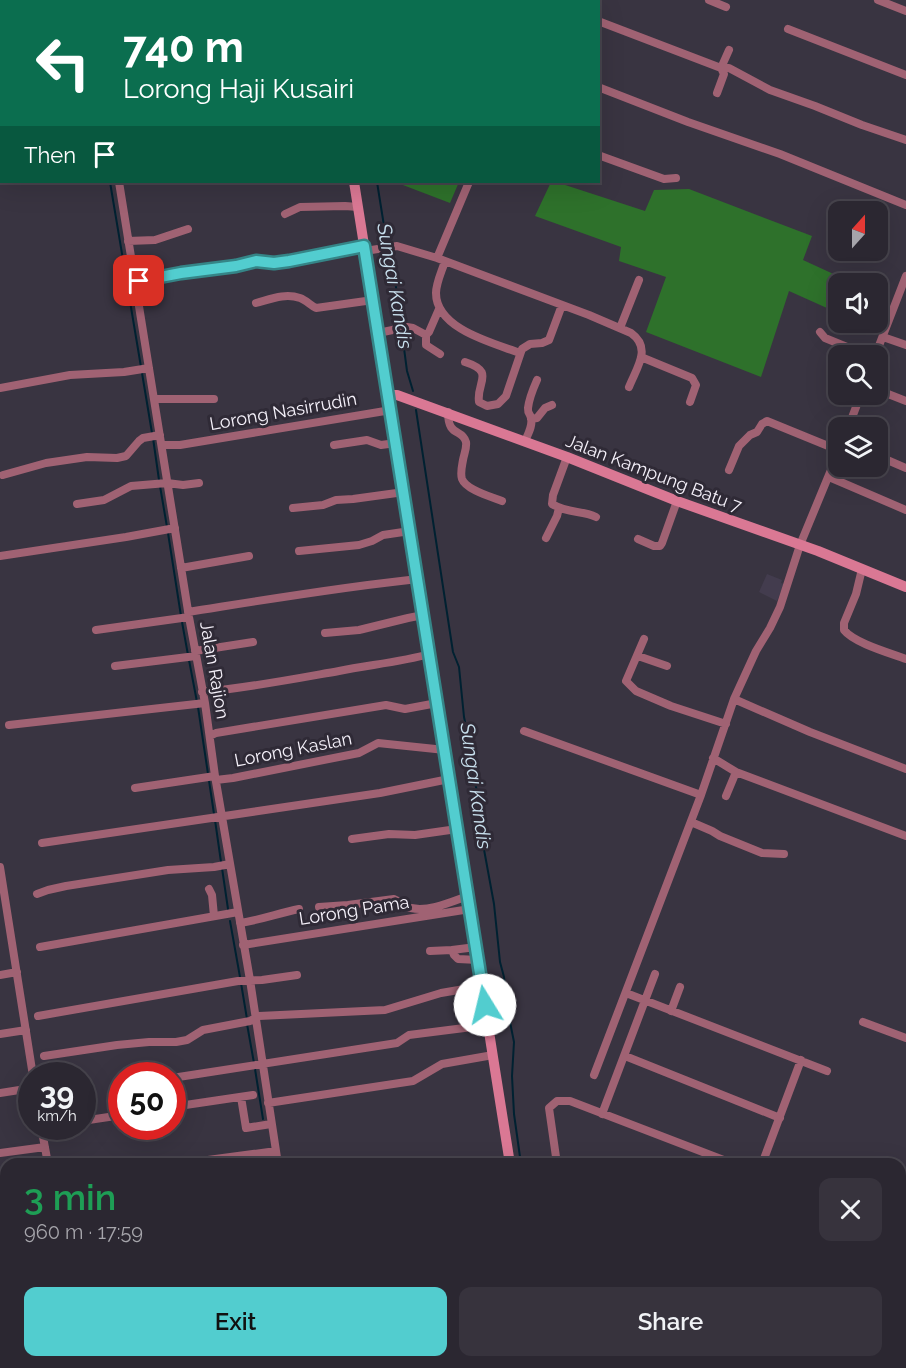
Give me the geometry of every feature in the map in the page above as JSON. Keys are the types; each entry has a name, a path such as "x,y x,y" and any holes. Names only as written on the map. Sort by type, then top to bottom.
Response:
{"main road":[{"path":"354,183 404,492 406,532 418,579 430,654 433,703 443,780 457,829 468,896 464,909 478,960 477,987 482,1026 509,1158"},
{"name":"Jalan Kampung Batu 7","path":"388,395 397,395 448,412 906,587"}],"street":[{"path":"710,0 726,7"},
{"path":"878,0 906,11"},
{"path":"893,0 906,5"},
{"path":"600,22 721,68 729,68 770,90 906,140"},
{"path":"788,29 906,75"},
{"path":"717,93 723,74 721,68 729,50"},
{"path":"600,88 780,154 906,205"},
{"path":"600,156 664,179 676,178"},
{"name":"Jalan Rajion","path":"119,183 137,281 144,370 154,399 155,435 171,445 162,484 170,530 186,567 185,616 196,653 202,692 200,704 217,734 214,778 223,816 228,864 240,922 249,944 254,1019 263,1065 275,1102 271,1124 276,1158"},
{"path":"469,183 441,260 436,291 440,309 468,334 520,353"},
{"path":"285,214 300,207 358,207"},
{"path":"128,241 155,240 188,229"},
{"path":"137,281 256,261 274,263 397,246 562,305 637,337 642,351 629,387"},
{"path":"880,345 906,279"},
{"path":"620,328 639,280"},
{"path":"256,303 281,296 302,298 316,308 373,300"},
{"path":"465,362 474,365 482,373 479,402 487,406 498,404 506,396 522,349 530,344 549,340 562,305"},
{"path":"440,309 426,335 426,345 440,354"},
{"path":"378,333 407,327 426,335"},
{"path":"820,332 825,338 842,345"},
{"path":"883,337 906,345"},
{"path":"641,357 692,378 696,385 690,402"},
{"path":"0,387 70,375 144,370"},
{"path":"525,441 531,427 528,408 537,380"},
{"path":"888,394 906,401"},
{"path":"154,399 214,399"},
{"path":"531,419 537,418 545,408 552,405"},
{"name":"Lorong Nasirrudin","path":"171,445 391,410"},
{"path":"448,412 448,422 452,429 464,438 466,443 461,474 463,480 467,486 502,501"},
{"path":"729,470 739,446 767,421 828,448"},
{"path":"3,475 46,463 87,457 126,456 139,441 155,435"},
{"path":"334,445 367,440 381,445 396,443"},
{"path":"567,457 552,504 568,511 591,514 596,518"},
{"path":"888,460 906,468"},
{"path":"594,1075 691,822 735,699 756,651 780,607 800,545 829,477 906,510"},
{"path":"77,504 104,500 132,486 199,483"},
{"path":"293,508 404,492"},
{"path":"638,539 654,546 660,546 677,501"},
{"path":"546,538 559,508"},
{"path":"0,556 170,530"},
{"path":"299,551 359,545 383,535 406,532"},
{"path":"186,567 249,556"},
{"path":"862,569 856,594 844,622 844,630 854,638 906,659"},
{"path":"96,630 283,597 418,579"},
{"path":"325,633 359,630 423,615"},
{"path":"644,639 626,681 636,691 671,706 726,724"},
{"path":"116,666 253,642"},
{"path":"202,692 235,689 407,660 430,654"},
{"path":"638,656 667,666"},
{"path":"735,699 810,732 906,769"},
{"path":"217,734 386,705 405,709 433,703"},
{"path":"9,725 200,704"},
{"path":"524,731 701,795"},
{"name":"Lorong Kaslan","path":"135,788 214,778 233,778 359,753 378,743 439,749"},
{"path":"713,758 736,772 906,836"},
{"path":"726,796 736,772"},
{"path":"42,843 380,793 443,780"},
{"path":"691,822 762,853 784,854"},
{"path":"352,839 388,834 415,835 457,829"},
{"path":"37,894 66,886 168,870 228,864"},
{"path":"0,867 4,917 17,972 31,1062"},
{"path":"209,889 212,895 214,916"},
{"path":"319,907 394,899 410,908 431,908 468,896"},
{"path":"240,922 255,921 299,909"},
{"name":"Lorong Pama","path":"249,944 464,909"},
{"path":"40,948 238,912"},
{"path":"430,951 476,947"},
{"path":"452,950 458,959 478,960"},
{"path":"0,975 17,972"},
{"path":"602,1114 655,974"},
{"path":"38,1016 250,980 297,975"},
{"path":"44,1056 117,1045 176,1042 187,1040 203,1030 254,1019 377,1011 441,993 477,987"},
{"path":"671,1011 680,987"},
{"path":"626,993 827,1071"},
{"path":"862,1022 906,1038"},
{"path":"186,1076 397,1043 409,1035 482,1026"},
{"path":"0,1034 26,1030"},
{"path":"275,1102 413,1081 442,1064 487,1056"},
{"path":"625,1056 780,1118"},
{"path":"764,1158 801,1060"},
{"path":"0,1093 18,1090"},
{"path":"186,1105 253,1095"},
{"path":"241,1097 246,1128 271,1124"},
{"path":"557,1158 549,1108 557,1101 570,1101 718,1158"},
{"path":"44,1140 47,1158"},
{"path":"0,1154 45,1147"},
{"path":"229,1158 274,1152"}],"shaded area":[{"path":"767,574 782,580 781,583 784,584 777,601 759,592"}],"green space":[{"path":"398,183 459,183 450,203"},
{"path":"551,183 559,183 645,211 654,190 689,189 812,236 803,260 831,273 828,273 828,309 789,291 761,377 646,332 666,277 619,261 621,247 535,216"}],"waterway":[{"path":"110,183 141,367"},
{"name":"Sungai Kandis","path":"377,183 385,232 390,244"},
{"name":"Sungai Kandis","path":"391,249 407,371 413,391"},
{"path":"142,373 152,433"},
{"name":"Sungai Kandis","path":"416,410 453,652 459,667 464,717 480,807 500,962 514,1042 512,1076 514,1114 520,1158"},
{"path":"153,438 159,480"},
{"path":"160,486 167,527"},
{"path":"168,533 181,616"},
{"path":"182,622 188,655"},
{"path":"189,660 197,702"},
{"path":"198,707 214,814"},
{"path":"215,820 221,862"},
{"path":"222,868 228,909"},
{"path":"230,921 240,977"},
{"path":"241,983 247,1019"},
{"path":"247,1024 254,1063"},
{"path":"255,1069 263,1119"}],"route":[{"path":"139,281 256,261 280,263 364,246 485,1005"}]}
